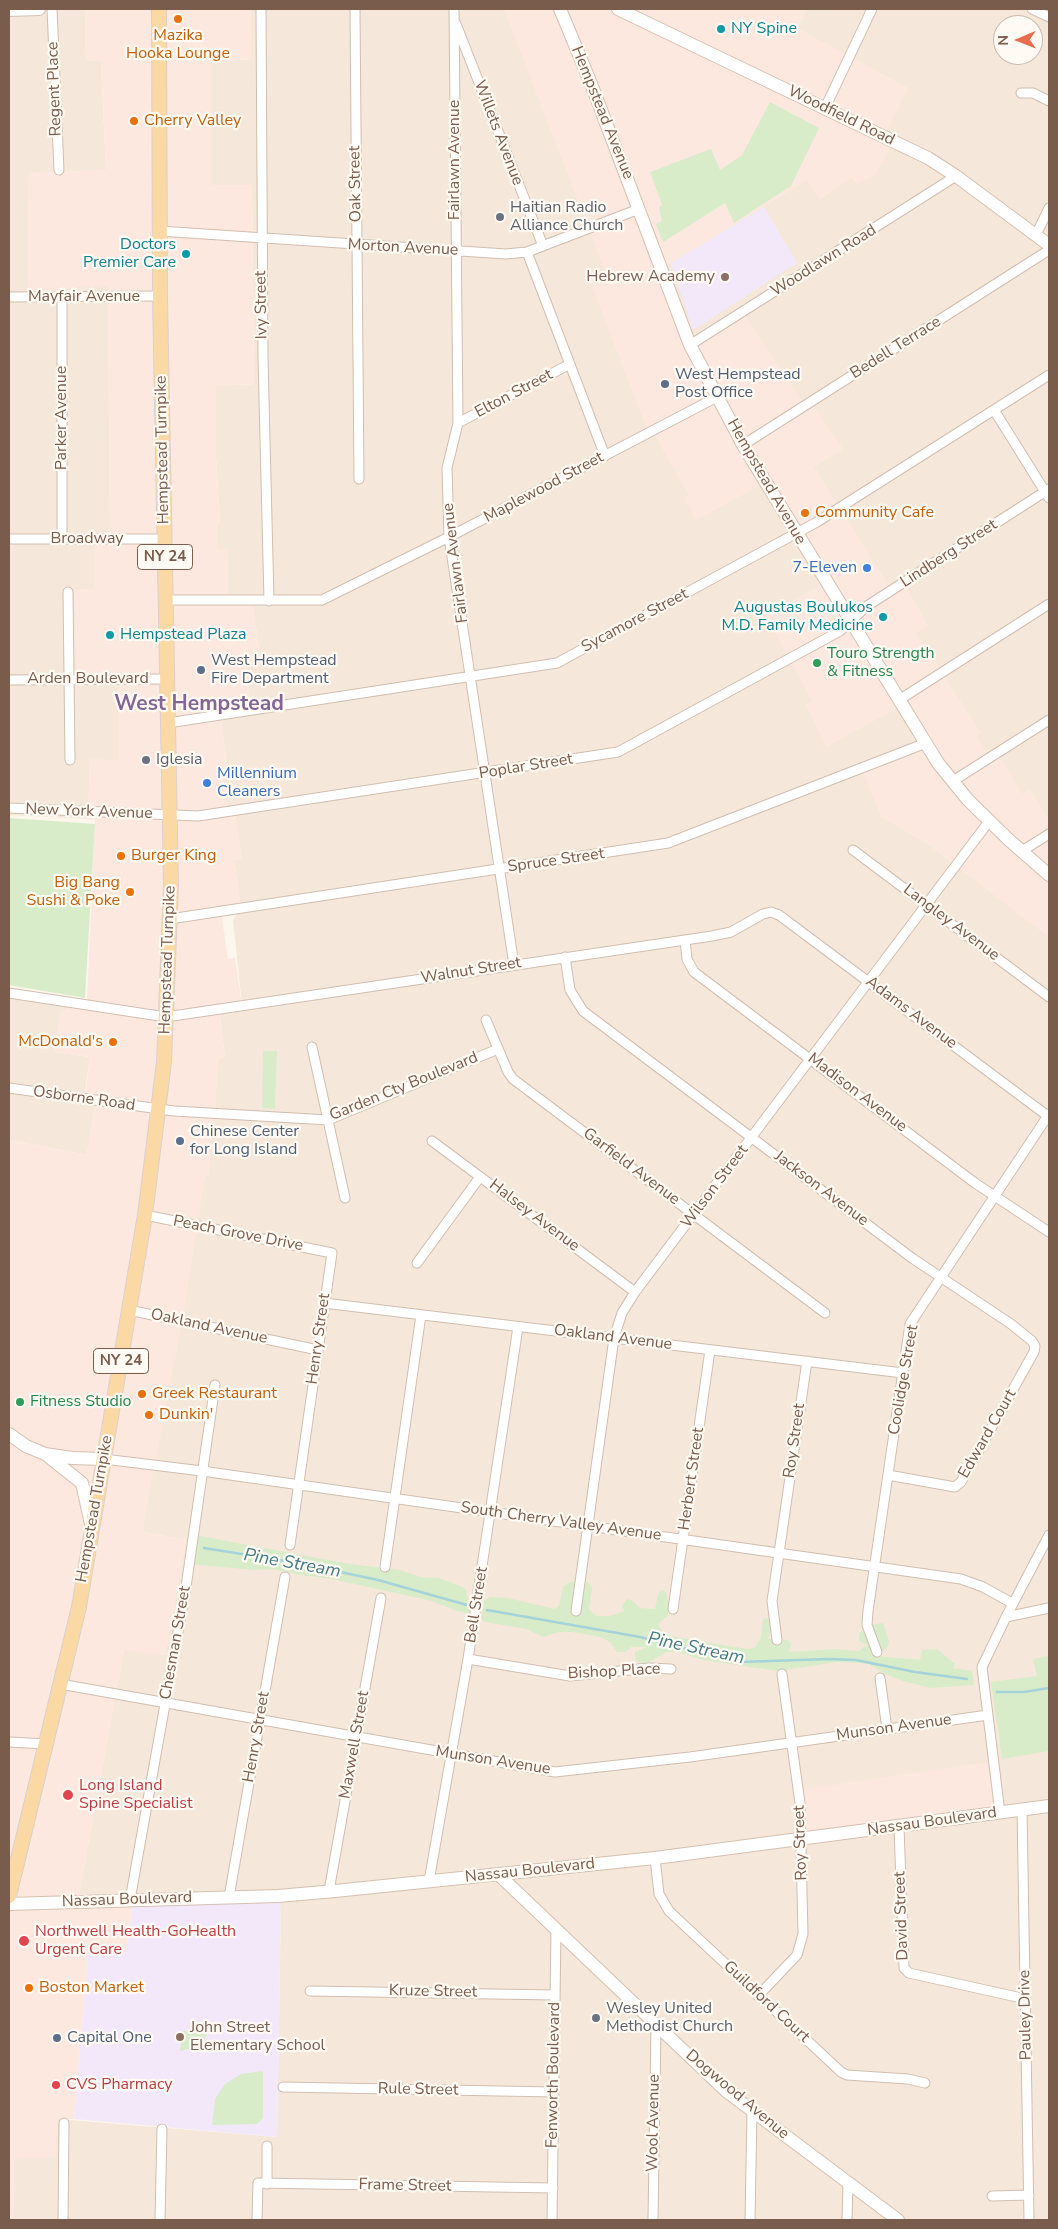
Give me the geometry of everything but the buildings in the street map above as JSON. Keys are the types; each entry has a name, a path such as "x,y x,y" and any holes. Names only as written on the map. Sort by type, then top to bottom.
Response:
{"main road":[{"path":"9,10 39,9"},
{"name":"Hempstead Turnpike","path":"9,1896 79,1607 145,1215 159,1109 166,1017 170,919 170,815 159,231 159,9"},
{"name":"Woodfield Road","path":"618,9 928,158 956,176 1049,245"},
{"name":"Hempstead Avenue","path":"563,11 690,345 743,445 899,700 953,781 968,800 1049,875"},
{"path":"9,1434 26,1446 45,1454 72,1458 104,1459"},
{"path":"45,1454 82,1483 91,1527"},
{"name":"Nassau Boulevard","path":"9,1904 278,1896 654,1858 1049,1806"},
{"name":"Dogwood Avenue","path":"499,1875 726,2091 898,2220"}],"street":[{"name":"Regent Place","path":"52,9 59,170"},
{"name":"Ivy Street","path":"261,9 262,238 269,601"},
{"name":"Oak Street","path":"355,9 359,479"},
{"name":"Fairlawn Avenue","path":"454,9 458,423 447,468 449,537 514,965"},
{"path":"825,108 872,9"},
{"path":"1032,9 1049,17"},
{"name":"Willets Avenue","path":"454,19 542,246"},
{"path":"1021,93 1032,93 1049,101"},
{"name":"Woodlawn Road","path":"690,345 956,176"},
{"path":"1036,235 1049,208"},
{"name":"Morton Avenue","path":"159,231 357,246 506,254 527,252 639,209"},
{"name":"Bedell Terrace","path":"743,445 1049,250"},
{"path":"527,252 606,456"},
{"name":"Mayfair Avenue","path":"9,297 160,296"},
{"name":"Parker Avenue","path":"62,297 62,539"},
{"name":"Elton Street","path":"458,423 570,364"},
{"name":"Sycamore Street","path":"168,723 557,663 796,534 1049,375"},
{"name":"Maplewood Street","path":"166,600 322,600 449,537 717,397"},
{"path":"994,410 1048,493"},
{"name":"Lindberg Street","path":"851,622 867,606 1048,493"},
{"name":"Broadway","path":"9,539 165,539"},
{"path":"68,592 70,760"},
{"path":"899,700 1049,604"},
{"name":"Poplar Street","path":"170,815 198,816 618,752 840,631 851,622"},
{"name":"Arden Boulevard","path":"9,680 167,679"},
{"path":"953,781 1049,720"},
{"name":"Spruce Street","path":"170,919 668,843 926,743"},
{"name":"New York Avenue","path":"9,808 170,815"},
{"name":"Wilson Street","path":"576,1611 614,1338 622,1313 635,1292 990,820"},
{"path":"1022,852 1049,834"},
{"name":"Langley Avenue","path":"853,850 1049,996"},
{"name":"Walnut Street","path":"9,993 166,1017 685,940 731,932 763,914 771,912"},
{"name":"Adams Avenue","path":"771,912 1049,1115"},
{"name":"Madison Avenue","path":"685,940 687,959 694,972 995,1196 1049,1232"},
{"name":"Jackson Avenue","path":"565,957 570,990 583,1011 941,1278 1011,1324 1032,1341 1035,1346"},
{"name":"Garfield Avenue","path":"486,1020 508,1072 513,1079 825,1314"},
{"path":"312,1047 345,1198"},
{"name":"Garden Cty Boulevard","path":"159,1109 204,1114 328,1120 498,1049"},
{"name":"Osborne Road","path":"9,1088 159,1109"},
{"name":"Coolidge Street","path":"877,1652 867,1625 910,1324 1049,1115"},
{"name":"Halsey Avenue","path":"432,1141 635,1292"},
{"path":"416,1263 480,1176"},
{"name":"Peach Grove Drive","path":"145,1215 332,1252"},
{"name":"Henry Street","path":"290,1545 332,1252"},
{"name":"Oakland Avenue","path":"324,1304 903,1372"},
{"name":"Oakland Avenue","path":"129,1310 318,1350"},
{"path":"385,1567 421,1315"},
{"name":"Bell Street","path":"429,1881 468,1659 518,1327"},
{"name":"Edward Court","path":"888,1475 955,1487 961,1482 1035,1346"},
{"name":"Herbert Street","path":"673,1609 710,1350"},
{"name":"Roy Street","path":"777,1640 772,1601 806,1361"},
{"name":"Chesman Street","path":"130,1900 186,1587 215,1385"},
{"name":"South Cherry Valley Avenue","path":"104,1459 202,1470 961,1579 983,1587 1012,1603"},
{"path":"1000,1813 982,1667 1012,1603 1049,1535"},
{"name":"Henry Street","path":"229,1897 285,1577"},
{"name":"Maxwell Street","path":"329,1891 381,1598"},
{"path":"1006,1617 1049,1608"},
{"name":"Bishop Place","path":"468,1659 570,1676 649,1668 671,1668"},
{"name":"Roy Street","path":"758,1996 797,1955 802,1941 800,1803 782,1674"},
{"path":"880,1678 887,1729"},
{"name":"Munson Avenue","path":"60,1684 555,1772 988,1715"},
{"path":"9,1742 47,1744"},
{"name":"Pauley Drive","path":"1022,1810 1030,2220"},
{"name":"David Street","path":"900,1827 904,1968 909,1973 1026,1999"},
{"name":"Guildford Court","path":"654,1858 659,1894 666,1907 840,2072 847,2075 908,2079 925,2083"},
{"name":"Fenworth Boulevard","path":"552,2220 556,1930"},
{"name":"Kruze Street","path":"310,1991 555,1995"},
{"name":"Wool Avenue","path":"653,2220 656,2025"},
{"name":"Rule Street","path":"283,2087 554,2092"},
{"path":"750,2220 752,2112"},
{"path":"62,2220 64,2123"},
{"path":"160,2220 162,2128"},
{"path":"257,2220 267,2146"},
{"name":"Frame Street","path":"262,2183 552,2188"},
{"path":"848,2183 848,2220"},
{"path":"992,2196 1029,2195"}],"shaded area":[{"path":"9,9 85,9 86,61 101,61 106,170 29,174 28,291 108,284 110,528 94,547 94,589 74,589 118,673 118,761 90,760 88,819 9,815"},
{"path":"85,9 251,9 251,59 211,62 211,185 252,185 254,384 216,386 216,459 220,523 217,523 217,549 227,549 228,599 252,600 259,650 243,652 252,710 220,714 227,763 221,764 222,773 229,810 235,810 242,859 234,860 241,908 221,911 228,959 235,958 242,1005 219,1010 225,1057 218,1059 209,1175 205,1175 184,1311 142,1532 186,1540 165,1655 124,1650 79,1894 132,1906 126,1952 88,1955 74,2119 57,2119 56,2157 14,2159 13,2220 9,2220 9,1140 87,1155 96,1100 85,1098 90,1057 55,1052 60,1012 87,1000 95,820 88,819 90,759 118,760 118,674 76,672 74,589 94,589 94,546 110,528 108,285 28,291 29,173 106,170 101,61 86,61"},
{"path":"251,9 614,9 797,28 807,9 1029,9 1042,15 993,15 993,65 1043,65 1043,15 1049,18 1049,2220 13,2220 14,2159 57,2119 277,2137 281,1902 79,1894 124,1649 165,1655 186,1540 142,1532 205,1175 208,1175 218,1059 225,1057 219,1009 242,1005 233,920 241,908 234,860 242,858 229,811 222,773 221,764 227,763 220,714 252,710 243,652 259,650 252,600 228,599 227,550 217,550 217,523 220,522 216,459 216,386 254,384 252,186 211,186 211,62 251,59"},
{"path":"504,9 807,9 797,28 908,88 884,137 893,142 876,174 857,184 852,177 820,200 807,180 663,268 689,344 742,311 804,404 810,401 843,449 814,467 889,586 902,579 928,626 916,633 981,733 976,736 989,755 997,751 1022,794 1030,789 1049,821 1049,937 926,843 881,817 862,770 925,745 901,706 826,747 806,705 812,701 766,615 825,583 764,483 696,520 685,498 689,495 653,432 649,434 590,281 606,273"},
{"name":"Hebrew Academy","path":"764,207 797,263 693,330 671,263"},
{"path":"9,988 87,1000 55,1052 90,1057 85,1093 96,1100 87,1155 9,1140"},
{"path":"991,1762 998,1811 803,1838 799,1790"},
{"name":"John Street Elementary School","path":"238,1900 281,1902 277,2137 74,2119 88,1955 126,1952 132,1906"}],"green space":[{"path":"770,102 819,128 791,186 734,223 725,203 663,242 656,224 662,221 659,207 662,205 650,172 711,149 720,170 742,155"},
{"path":"9,818 95,824 85,998 9,985"},
{"path":"263,1051 277,1051 275,1109 262,1108"},
{"path":"195,1535 350,1564 400,1570 421,1577 439,1578 463,1587 466,1590 471,1611 468,1613 457,1611 432,1601 332,1579 274,1569 254,1570 191,1564"},
{"path":"584,1580 592,1588 589,1609 596,1616 610,1616 625,1611 622,1606 627,1599 632,1600 640,1608 655,1609 658,1594 662,1590 666,1592 669,1604 668,1615 658,1624 662,1631 670,1636 748,1649 755,1647 761,1638 763,1619 768,1618 771,1630 768,1639 788,1640 791,1645 789,1652 835,1649 859,1651 867,1645 859,1641 859,1633 874,1624 883,1623 889,1641 888,1646 878,1656 920,1660 922,1650 937,1649 955,1664 953,1668 972,1671 974,1685 931,1688 906,1682 887,1675 869,1664 859,1663 837,1662 777,1671 703,1660 678,1652 667,1652 647,1663 641,1663 635,1659 635,1652 647,1647 631,1647 626,1652 617,1652 610,1642 600,1637 572,1632 558,1632 543,1637 527,1629 484,1622 481,1617 484,1601 490,1597 508,1598 555,1609 559,1606 563,1587 570,1582"},
{"path":"1049,1656 1049,1751 1002,1759 991,1682 1037,1676 1033,1659"},
{"path":"209,2030 204,2041 197,2047 180,2051 183,2031"},
{"path":"263,2071 263,2118 257,2124 212,2125 215,2099 225,2084 241,2074"}],"waterway":[{"name":"Pine Stream","path":"204,1548 298,1563 378,1580 467,1605"},
{"name":"Pine Stream","path":"487,1610 640,1637 740,1662 856,1660 915,1672 967,1679"},
{"name":"Pine Stream","path":"997,1692 1024,1692 1049,1688"}],"place":[{"name":"Mazika Hooka Lounge","path":"178,19"},
{"name":"NY Spine","path":"721,29"},
{"name":"Cherry Valley","path":"134,121"},
{"name":"Haitian Radio Alliance Church","path":"500,217"},
{"name":"Doctors Premier Care","path":"186,254"},
{"name":"Hebrew Academy","path":"725,277"},
{"name":"West Hempstead Post Office","path":"665,384"},
{"name":"Community Cafe","path":"805,513"},
{"name":"7-Eleven","path":"867,568"},
{"name":"Augustas Boulukos M.D. Family Medicine","path":"883,617"},
{"name":"Hempstead Plaza","path":"110,635"},
{"name":"Touro Strength & Fitness","path":"817,663"},
{"name":"West Hempstead Fire Department","path":"201,670"},
{"name":"Iglesia","path":"146,760"},
{"name":"Millennium Cleaners","path":"207,783"},
{"name":"Burger King","path":"121,856"},
{"name":"Big Bang Sushi & Poke","path":"130,892"},
{"name":"McDonald's","path":"113,1042"},
{"name":"Chinese Center for Long Island","path":"180,1141"},
{"name":"Greek Restaurant","path":"142,1394"},
{"name":"Fitness Studio","path":"20,1402"},
{"name":"Dunkin'","path":"149,1415"},
{"name":"Long Island Spine Specialist","path":"68,1795"},
{"name":"Northwell Health-GoHealth Urgent Care","path":"24,1941"},
{"name":"Boston Market","path":"29,1988"},
{"name":"Wesley United Methodist Church","path":"596,2018"},
{"name":"John Street Elementary School","path":"180,2037"},
{"name":"Capital One","path":"57,2038"},
{"name":"CVS Pharmacy","path":"56,2085"}],"district":[{"name":"West Hempstead","path":"199,705"}]}
